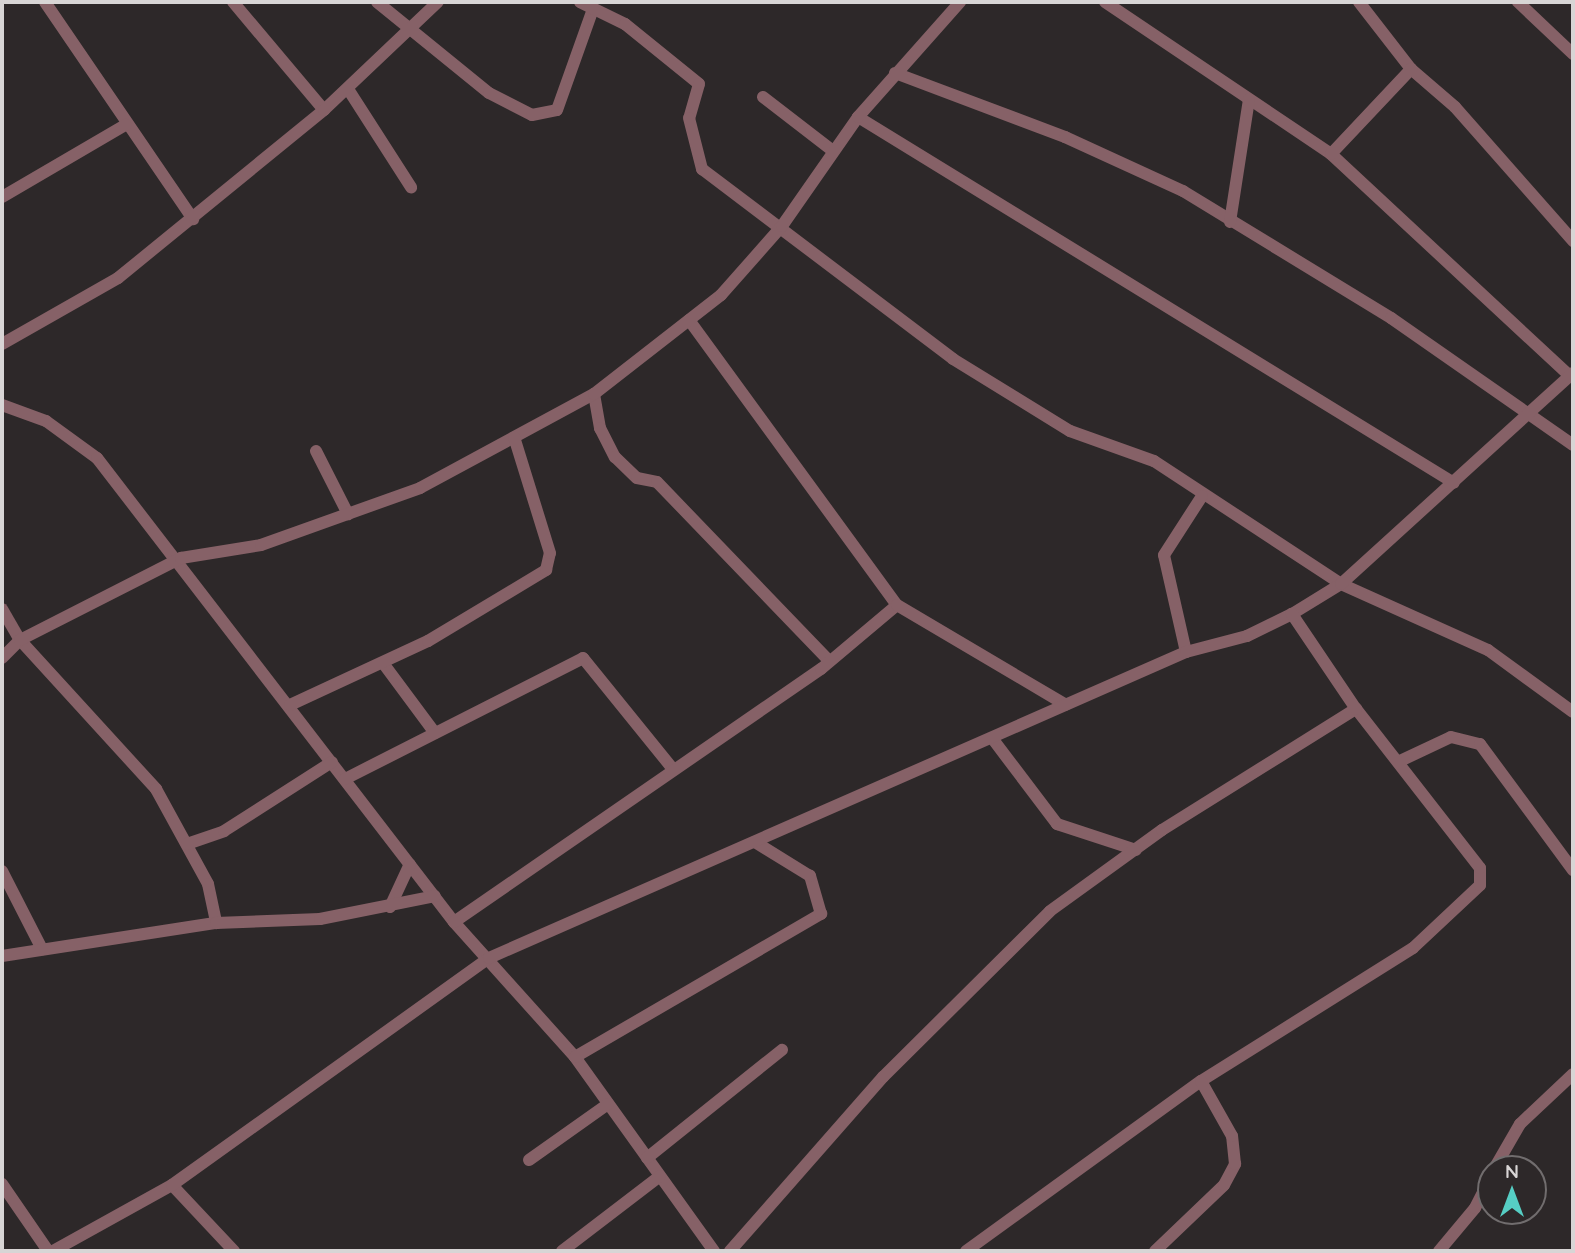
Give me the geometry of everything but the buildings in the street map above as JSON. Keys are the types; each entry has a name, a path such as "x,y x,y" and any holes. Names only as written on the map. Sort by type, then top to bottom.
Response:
{"street":[{"path":"45,2 125,125 193,219"},
{"path":"233,2 324,110"},
{"path":"377,2 489,93 516,109 545,115 557,110 593,9"},
{"path":"2,344 118,278 324,110 438,2"},
{"path":"580,2 625,24 699,83 688,118 695,156 702,169 782,226 953,359 1070,431 1154,461 1202,496 1341,583 1456,632 1573,712"},
{"path":"2,658 20,640 181,558 261,545 420,488 594,394 721,295 782,226 858,117 960,2"},
{"path":"2,1184 51,1251 172,1185 489,958 1186,652 1247,636 1292,614 1341,583 1572,375 1331,154 1105,2"},
{"path":"1359,2 1411,69 1455,107 1573,241"},
{"path":"1518,2 1573,54"},
{"path":"1331,154 1411,69"},
{"path":"895,73 1065,137 1183,191 1391,318 1573,445"},
{"path":"348,89 411,187"},
{"path":"763,97 833,151"},
{"path":"1230,222 1249,99"},
{"path":"858,117 1454,483"},
{"path":"2,197 125,125"},
{"path":"689,320 897,605 1066,705"},
{"path":"594,394 600,428 615,457 637,478 657,482 829,661"},
{"path":"2,405 22,416 46,421 97,457 181,558 454,922 575,1057 714,1251"},
{"path":"2,418 22,416"},
{"path":"290,705 383,663 546,570 550,553 514,437"},
{"path":"316,451 348,514"},
{"path":"1186,652 1164,555 1202,496"},
{"path":"454,922 829,661 897,605"},
{"path":"2,609 20,640 150,783 208,884 216,923"},
{"path":"966,1251 1201,1081 1413,948 1480,885 1480,868 1400,761 1356,709 1292,614"},
{"path":"345,779 583,658 673,769"},
{"path":"383,663 435,733"},
{"path":"730,1251 932,1028 1050,911 1136,850 1356,709"},
{"path":"1400,761 1451,737 1480,744 1573,870"},
{"path":"992,738 1057,824 1136,850"},
{"path":"187,844 224,831 332,762"},
{"path":"575,1057 821,914 810,876 755,842"},
{"path":"390,907 410,864"},
{"path":"2,871 42,949"},
{"path":"2,956 216,923 320,919 435,897"},
{"path":"647,1158 782,1050"},
{"path":"1502,1155 1520,1124 1573,1074"},
{"path":"1154,1251 1224,1185 1234,1164 1232,1136 1201,1081"},
{"path":"529,1160 608,1104"},
{"path":"562,1251 660,1176"},
{"path":"172,1185 234,1251"},
{"path":"1439,1251 1477,1204"}]}
